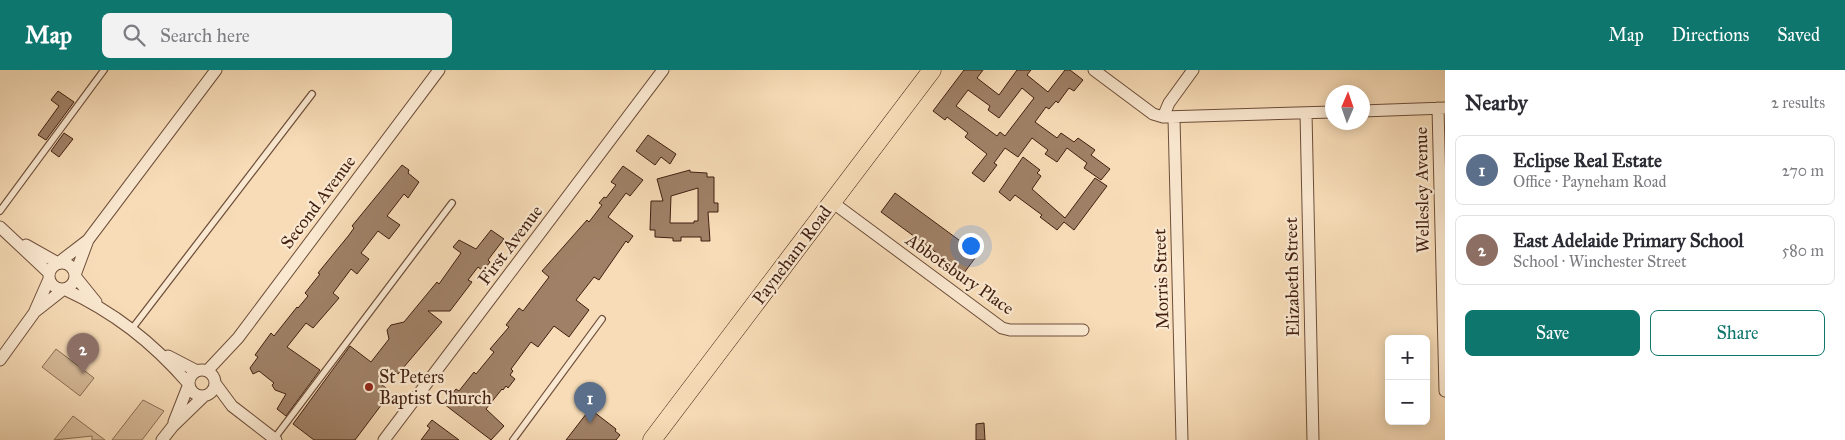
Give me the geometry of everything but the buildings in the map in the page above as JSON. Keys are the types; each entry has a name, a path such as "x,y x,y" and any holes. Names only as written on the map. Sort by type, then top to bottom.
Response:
{"main road":[{"name":"Payneham Road","path":"652,440 932,70"}],"street":[{"path":"0,360 34,312 52,266 88,240 216,70"},
{"name":"Second Avenue","path":"208,376 439,70"},
{"name":"First Avenue","path":"384,440 663,70"},
{"path":"1094,70 1153,114 1168,117 1325,112"},
{"path":"1168,117 1169,103 1193,70"},
{"path":"1370,111 1442,108"},
{"name":"Wellesley Avenue","path":"1442,108 1445,391"},
{"name":"Elizabeth Street","path":"1306,113 1313,440"},
{"name":"Morris Street","path":"1168,117 1182,440"},
{"name":"Abbotsbury Place","path":"832,202 1002,328 1010,330 1083,330"},
{"path":"0,227 49,276 56,288 64,289 99,305"},
{"path":"13,238 58,263 70,265 75,276 99,305 160,352 189,383 193,394 205,396 232,406"},
{"path":"34,312 72,284 88,240"},
{"path":"160,352 208,376 232,406 275,439"},
{"path":"173,426 190,378 208,376"},
{"path":"162,440 173,426 205,396 211,393 208,376"}],"lane":[{"path":"0,211 104,70"},
{"path":"131,330 312,94"},
{"path":"275,439 452,203"},
{"path":"512,440 602,319"}],"shaded area":[{"path":"56,349 94,378 80,396 42,367"},
{"path":"143,400 164,411 142,440 112,440"},
{"path":"73,416 105,440 92,440 92,436 54,440"}],"place":[{"name":"East Adelaide Primary School","path":"83,374"},
{"name":"St Peters Baptist Church","path":"369,387"},
{"name":"Eclipse Real Estate","path":"590,423"}]}
